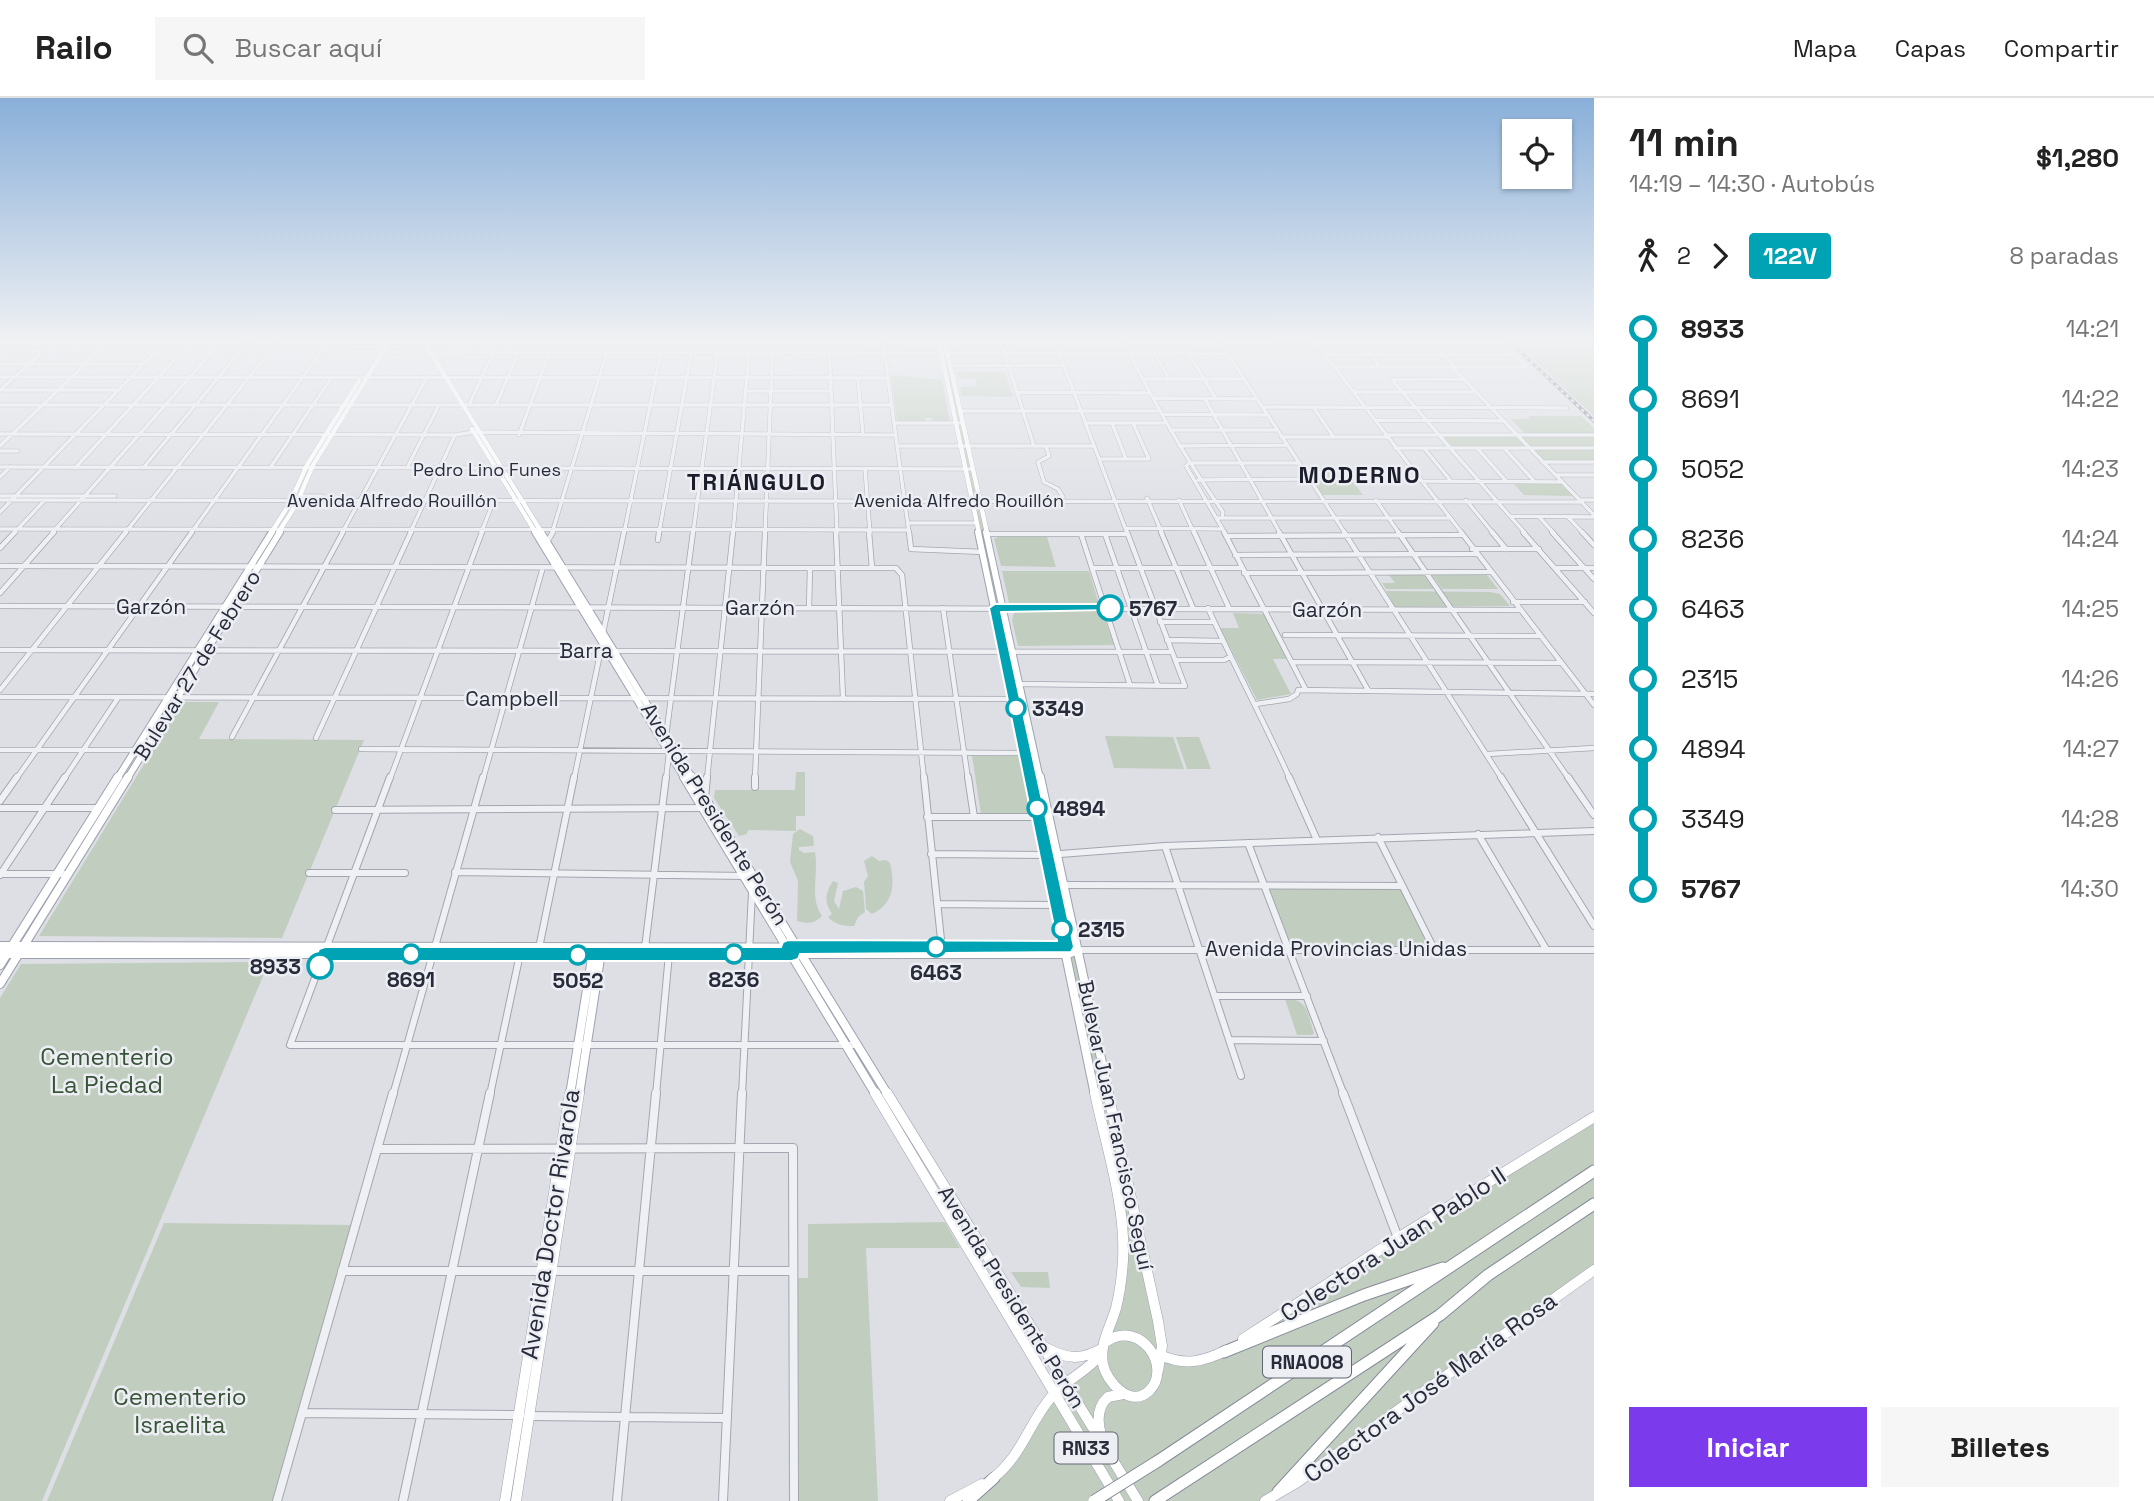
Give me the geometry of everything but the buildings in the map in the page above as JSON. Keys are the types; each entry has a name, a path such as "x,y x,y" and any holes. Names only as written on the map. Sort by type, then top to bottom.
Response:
{"highway":[{"name":"RNA008","path":"1094,1501 1594,1171"},
{"name":"RNA008","path":"1155,1501 1440,1315 1488,1275 1594,1204"},
{"name":"RNA008","path":"1224,1352 1364,1295 1456,1264"},
{"path":"1278,1492 1440,1315"},
{"path":"968,1501 994,1478"}],"main road":[{"name":"Bulevar 27 de Febrero","path":"0,965 6,951 224,607 277,529 296,498 308,468 346,407"},
{"name":"Avenida Presidente Perón","path":"464,407 606,648 666,736 672,751 705,799 707,808"},
{"name":"Bulevar Juan Francisco Seguí","path":"953,407 966,469 988,534 1004,651 1057,905 1158,1321 1162,1356 1157,1375"},
{"name":"Bulevar Juan Francisco Seguí","path":"960,407 973,469 977,523 983,552 1013,651 1064,886 1070,951 1124,1228 1122,1279 1104,1347"},
{"name":"Avenida Presidente Perón","path":"537,530 547,542 559,566"},
{"name":"Bulevar 27 de Febrero","path":"0,984 206,650 253,566"},
{"name":"Avenida Presidente Perón","path":"584,607 603,633 606,648"},
{"name":"Avenida Presidente Perón","path":"640,697 851,1045 1053,1395 1119,1501"},
{"name":"Avenida Presidente Perón","path":"749,876 752,887 794,950"},
{"name":"Avenida Provincias Unidas","path":"0,946 6,951 1070,951"},
{"name":"Avenida Provincias Unidas","path":"433,950 520,954 539,951"},
{"name":"Avenida Doctor Rivarola","path":"505,1501 524,1415 597,951"},
{"name":"Avenida Presidente Perón","path":"851,1045 1138,1501"},
{"name":"Colectora Juan Pablo II","path":"1150,1350 1189,1364 1224,1352 1398,1238 1594,1117"},
{"name":"Colectora José María Rosa","path":"1265,1501 1296,1483 1594,1270"},
{"path":"950,1501 994,1478 1022,1450 1053,1395 1088,1370 1115,1334 1127,1333 1140,1339 1150,1350 1157,1375 1147,1393 1140,1396 1116,1393 1102,1403 1098,1427 1105,1449"},
{"path":"1041,1345 1070,1360 1081,1360 1104,1347"},
{"path":"1104,1347 1106,1374 1114,1387 1126,1394"},
{"name":"Avenida Doctor Rivarola","path":"516,1501 524,1415"}],"street":[{"path":"0,446 40,407"},
{"path":"0,512 102,407"},
{"path":"75,468 131,407"},
{"path":"0,593 163,407"},
{"path":"143,468 193,407"},
{"path":"0,690 225,407"},
{"path":"0,802 281,407"},
{"path":"270,468 311,407"},
{"path":"232,737 410,407"},
{"path":"407,468 438,407"},
{"path":"519,435 529,407"},
{"path":"547,542 554,530 591,407"},
{"path":"603,633 651,407"},
{"path":"658,541 682,407"},
{"path":"666,736 711,407"},
{"path":"705,799 745,407"},
{"path":"755,787 771,407"},
{"path":"832,407 843,698"},
{"path":"860,407 863,435"},
{"path":"892,407 913,551 983,552"},
{"path":"1021,407 1034,446"},
{"path":"1020,684 1185,686 1080,407"},
{"path":"1159,407 1211,499 1235,555 1306,690"},
{"path":"1210,407 1368,690"},
{"path":"1262,407 1370,572 1425,663 1488,754 1594,926"},
{"path":"1313,407 1333,437"},
{"path":"1365,407 1433,500 1594,705"},
{"path":"1415,407 1594,613"},
{"path":"1491,407 1594,516"},
{"path":"1527,407 1567,408"},
{"path":"961,411 1266,415"},
{"path":"1375,420 1505,421"},
{"path":"1086,423 1167,423"},
{"path":"1112,423 1126,459"},
{"path":"1099,459 1149,459 1133,423"},
{"path":"894,424 963,424"},
{"path":"1170,430 1276,430"},
{"path":"0,434 896,435"},
{"path":"316,738 455,435"},
{"path":"1281,437 1594,435"},
{"path":"1179,446 1286,445"},
{"path":"897,446 1094,446"},
{"path":"1046,446 1049,456 1038,461 1044,482 1058,489 1063,497"},
{"path":"1395,448 1594,448"},
{"path":"1423,448 1451,481"},
{"path":"1477,448 1507,482"},
{"path":"1503,448 1535,482"},
{"path":"0,452 18,451"},
{"path":"1542,462 1594,462"},
{"path":"1189,463 1297,463"},
{"name":"Pedro Lino Funes","path":"0,467 973,469"},
{"path":"0,477 10,467"},
{"path":"866,469 872,568"},
{"path":"1555,475 1594,475"},
{"path":"1198,480 1308,479"},
{"path":"1420,481 1562,482"},
{"name":"Avenida Alfredo Rouillón","path":"0,498 517,498"},
{"name":"Avenida Alfredo Rouillón","path":"14,498 84,498"},
{"name":"Avenida Alfredo Rouillón","path":"426,498 1580,500"},
{"name":"Avenida Alfredo Rouillón","path":"976,498 1114,499"},
{"path":"1147,499 1193,608"},
{"path":"1178,499 1229,608"},
{"path":"1375,499 1594,815"},
{"path":"0,548 45,500"},
{"path":"494,500 290,1045 851,1045"},
{"path":"1465,500 1506,549"},
{"path":"1580,500 1594,500"},
{"path":"1510,516 1594,516"},
{"path":"1539,517 1594,579"},
{"path":"1568,517 1594,545"},
{"path":"1219,518 1448,518"},
{"path":"908,523 977,523"},
{"path":"1125,528 1222,528"},
{"path":"0,529 909,530"},
{"path":"988,534 1128,534"},
{"path":"1081,534 1130,685"},
{"path":"1105,534 1158,686"},
{"path":"1226,536 1461,535"},
{"path":"1235,555 1413,554 1538,549"},
{"path":"0,566 899,569 942,951"},
{"path":"277,1501 543,566"},
{"path":"809,608 810,568"},
{"path":"1092,568 1210,568 1302,573 1490,572"},
{"path":"1556,568 1594,568"},
{"path":"1513,602 1584,602"},
{"name":"Garzón","path":"0,606 1520,610"},
{"path":"943,608 974,817"},
{"path":"1208,608 1230,657 1256,704 1317,839"},
{"path":"1160,622 1214,622"},
{"path":"1285,635 1540,636"},
{"path":"1167,640 1223,641"},
{"path":"539,951 591,698 606,648"},
{"name":"Barra","path":"0,650 606,648 1172,652"},
{"path":"1175,660 1224,660 1230,657"},
{"path":"1292,662 1561,663"},
{"path":"1256,704 1289,699 1297,694 1298,690 1594,694"},
{"name":"Campbell","path":"0,697 1023,699"},
{"path":"0,874 118,698"},
{"path":"1488,754 1594,748"},
{"path":"361,749 1035,753"},
{"path":"0,750 144,750"},
{"path":"645,951 662,808 672,751"},
{"path":"0,808 108,808"},
{"path":"335,810 707,808"},
{"path":"928,817 1039,817"},
{"path":"931,853 1047,855 1057,852 1317,839 1594,831"},
{"path":"1478,834 1546,949"},
{"path":"1378,837 1434,949"},
{"path":"1248,843 1398,1238"},
{"path":"1165,846 1241,1076"},
{"path":"455,872 749,876"},
{"path":"309,873 405,873"},
{"path":"0,874 68,874"},
{"path":"1064,886 1402,886"},
{"path":"723,1501 752,887"},
{"path":"937,904 1057,905"},
{"name":"Avenida Provincias Unidas","path":"1070,951 1198,948 1594,950"},
{"path":"617,1501 669,951"},
{"path":"403,1501 520,954"},
{"path":"1215,996 1307,996"},
{"path":"1229,1040 1324,1041"},
{"path":"377,1149 793,1148 794,1501"},
{"path":"342,1271 793,1271"},
{"path":"302,1413 726,1418"}],"green space":[{"path":"895,407 947,407 950,423 933,423 932,418 925,418 925,423 897,421"},
{"path":"953,407 959,407 1162,1356 1178,1363 1224,1352 1594,1117 1594,1270 1265,1501 950,1501 994,1478 1053,1395 1088,1370 1117,1305 1123,1228"},
{"path":"1585,407 1594,407 1594,416"},
{"path":"1528,416 1581,416 1594,428 1594,434 1525,434 1511,419 1530,419"},
{"path":"1521,436 1594,436 1594,447 1534,447 1529,446"},
{"path":"1444,437 1516,437 1525,446 1453,447"},
{"path":"1533,449 1594,449 1594,461 1547,461"},
{"path":"1303,468 1342,468 1363,495 1321,495"},
{"path":"1514,484 1561,484 1572,496 1524,495"},
{"path":"1047,537 1056,567 1001,566 994,539"},
{"path":"1002,571 1089,571 1099,604 1009,603"},
{"path":"1389,575 1424,575 1434,589 1386,589 1382,583 1395,583"},
{"path":"1432,575 1487,575 1498,589 1442,589"},
{"path":"1386,591 1490,592 1500,594 1510,606 1395,607"},
{"path":"1014,612 1099,612 1103,614 1114,645 1018,646 1012,620"},
{"path":"1233,613 1265,614 1287,659 1273,659 1291,694 1257,700 1220,628 1239,628"},
{"path":"182,702 219,702 199,739 364,740 282,938 39,936"},
{"path":"1105,736 1173,737 1184,769 1114,768"},
{"path":"1176,737 1199,737 1211,769 1187,769"},
{"path":"972,756 1019,756 1029,801 1029,814 981,814"},
{"path":"796,772 805,772 805,816 796,816 796,831 748,830 747,834 739,836 714,798 715,790 795,790"},
{"path":"800,829 813,836 814,846 799,847 799,850 804,853 815,852 816,860 815,893 822,916 811,923 797,921 798,881 790,862 793,834"},
{"path":"872,856 879,861 886,860 890,863 892,886 885,905 872,914 866,909 864,882 868,876 864,861"},
{"path":"833,881 838,883 834,901 839,909 843,891 856,887 863,891 865,912 858,917 854,926 840,925 828,917 832,914 826,898"},
{"path":"1273,888 1398,889 1403,891 1429,944 1293,946 1287,940 1269,891"},
{"name":"Cementerio La Piedad","path":"269,962 42,1501 0,1501 0,998 21,964"},
{"path":"1285,999 1303,1004 1310,1019 1314,1033 1312,1035 1297,1035"},
{"path":"945,1222 960,1248 866,1248 878,1501 799,1501 798,1278 808,1278 808,1224"},
{"name":"Cementerio Israelita","path":"164,1223 354,1225 275,1501 47,1501"},
{"path":"1011,1272 1048,1272 1050,1288 1021,1287"}],"railway":[{"path":"1580,407 1594,421"}],"bus line":[{"name":"122V","path":"320,966 325,954 792,954 788,947 1066,947 995,608 1110,608"}],"place":[{"name":"5767","path":"1110,608"},
{"name":"3349","path":"1016,708"},
{"name":"4894","path":"1037,808"},
{"name":"2315","path":"1062,929"},
{"name":"6463","path":"936,947"},
{"name":"8691","path":"411,954"},
{"name":"8236","path":"734,954"},
{"name":"5052","path":"578,955"},
{"name":"8933","path":"320,966"}],"district":[{"name":"MODERNO","path":"1360,475"},
{"name":"TRIÁNGULO","path":"757,482"}]}
